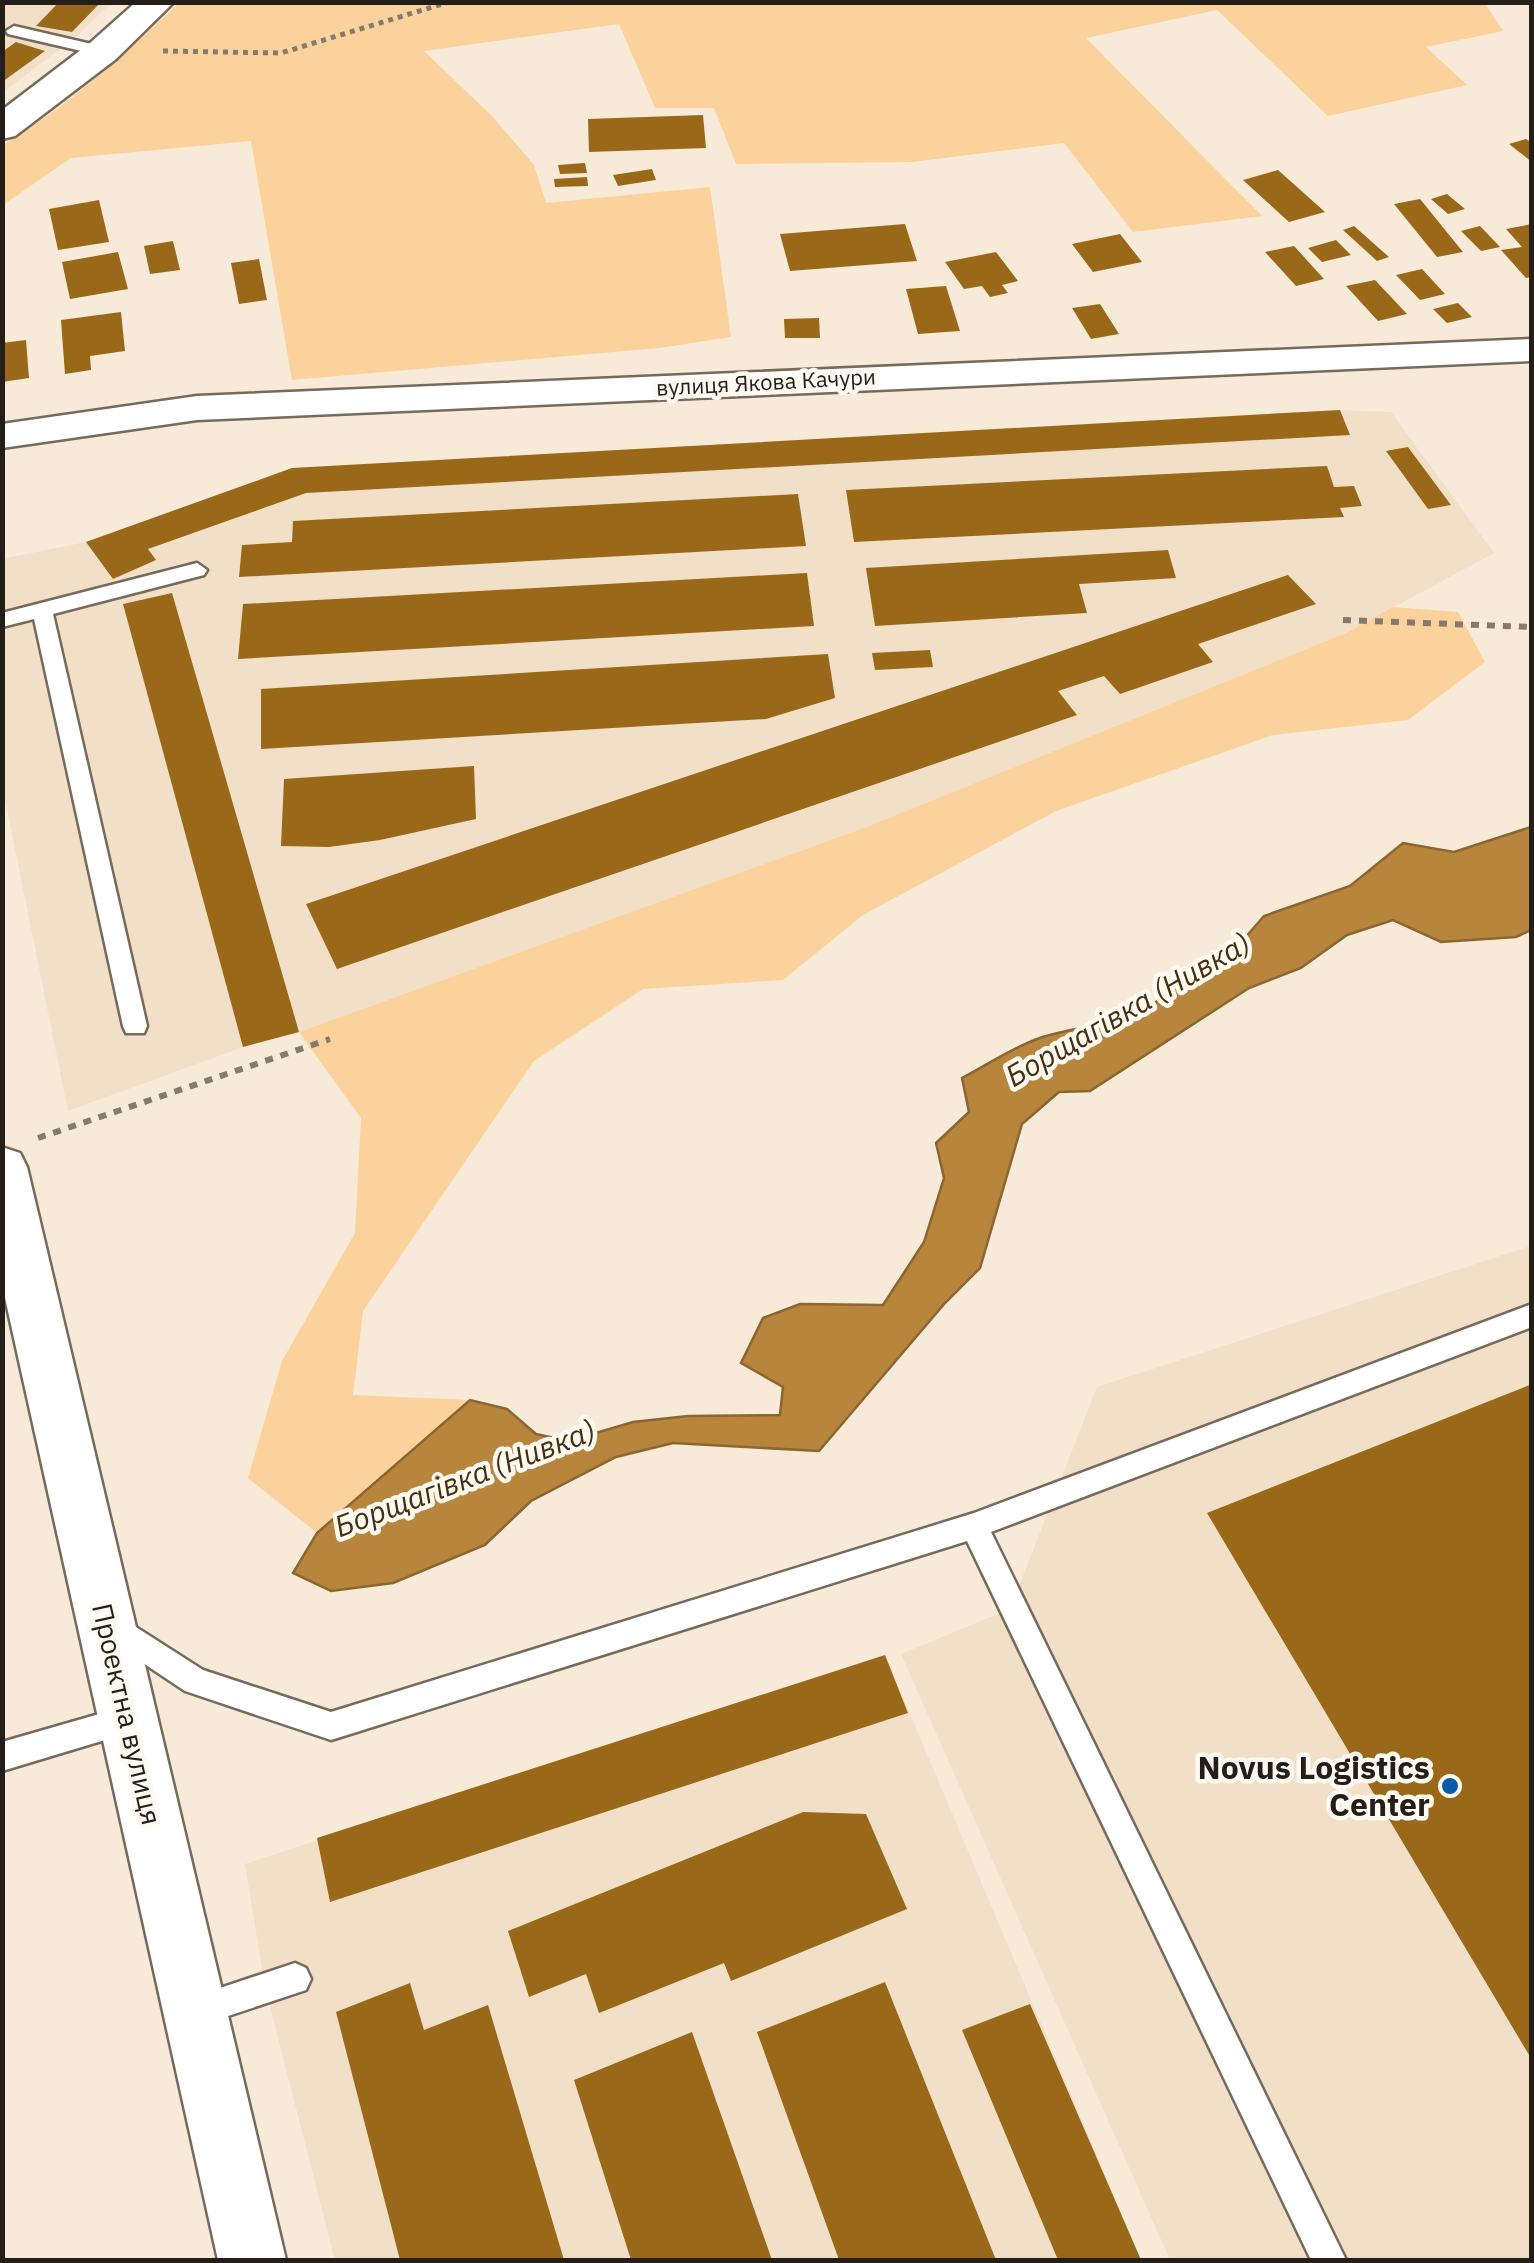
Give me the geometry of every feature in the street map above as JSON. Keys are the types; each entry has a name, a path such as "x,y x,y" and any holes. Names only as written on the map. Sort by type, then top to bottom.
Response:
{"highway":[{"path":"2,128 108,47 157,2"}],"street":[{"name":"вулиця Якова Качури","path":"2,436 197,408 1532,350"},
{"name":"Проектна вулиця","path":"12,1155 126,1720 252,2260"}],"lane":[{"path":"14,30 108,47"},
{"path":"2,620 197,570"},
{"path":"42,609 135,1026"},
{"path":"105,1622 195,1681 331,1726 974,1526 1532,1316"},
{"path":"974,1526 1330,2260"},
{"path":"2,1757 126,1720"},
{"path":"195,2011 295,1979"}],"path":[{"path":"108,47 281,53 449,2"},
{"path":"1344,620 1532,627"},
{"path":"12,1155 330,1039"}],"shaded area":[{"path":"1484,2 1503,31 1426,47 1467,85 1328,116 1217,10 1086,38 1262,216 1133,232 1064,143 912,162 736,164 714,108 655,108 619,24 424,51 493,117 534,165 546,203 710,187 731,337 659,348 292,380 251,141 71,158 3,205 3,145 73,97 179,3"},
{"path":"3,3 111,3 77,36 3,92"},
{"path":"1340,410 1391,412 1494,553 1346,633 864,828 68,1111 3,789 2,559 86,542 292,468"},
{"path":"1393,607 1458,612 1485,662 1408,720 1273,735 1056,811 863,915 783,980 643,989 534,1061 363,1311 353,1395 470,1400 317,1533 248,1478 282,1361 355,1233 361,1118 299,1032 864,828 1346,633"},
{"path":"1531,1246 1531,2260 1170,2260 901,1654 1010,1609 1097,1387"},
{"path":"885,1655 1141,2260 335,2260 265,1987 245,1864"}],"water":[{"name":"Борщагівка (Нивка)","path":"1531,827 1531,930 1516,937 1441,942 1393,920 1347,935 1301,968 1249,988 1090,1091 1059,1092 1022,1124 980,1268 945,1303 819,1451 673,1443 616,1457 531,1501 485,1545 393,1583 331,1591 293,1573 317,1533 470,1400 507,1409 536,1434 569,1441 633,1422 688,1416 780,1415 783,1387 741,1363 763,1318 800,1304 883,1305 924,1242 944,1178 936,1143 969,1112 962,1078 1040,1038 1137,1013 1167,991 1177,974 1231,954 1264,916 1350,886 1403,843 1454,852"}],"building":[{"path":"59,2 101,2 72,32 36,26"},
{"path":"16,42 45,51 2,82 2,52"},
{"path":"703,115 706,148 589,152 588,119"},
{"path":"1526,139 1532,143 1532,162 1509,144"},
{"path":"585,163 587,173 560,174 558,165"},
{"path":"652,169 656,180 618,186 613,175"},
{"path":"1278,170 1325,212 1289,222 1243,180"},
{"path":"587,177 588,186 555,187 554,179"},
{"path":"1447,194 1465,209 1448,214 1431,199"},
{"path":"1420,199 1463,252 1437,257 1394,204"},
{"path":"99,200 109,242 58,250 49,209"},
{"path":"905,224 917,261 790,271 780,234"},
{"path":"1532,224 1532,277 1526,278 1501,250 1522,247 1506,229"},
{"path":"1354,226 1389,257 1377,261 1343,230"},
{"path":"1480,226 1500,247 1481,251 1461,231"},
{"path":"1120,234 1142,262 1093,272 1072,244"},
{"path":"1336,240 1351,255 1322,262 1308,248"},
{"path":"173,241 180,270 150,274 144,246"},
{"path":"1294,246 1324,279 1296,286 1265,252"},
{"path":"118,252 128,289 70,299 62,262"},
{"path":"996,252 1018,281 1002,285 1008,293 990,297 982,286 964,289 945,262"},
{"path":"259,259 267,300 239,304 231,263"},
{"path":"1422,269 1445,294 1420,300 1396,275"},
{"path":"1375,280 1407,314 1378,321 1346,286"},
{"path":"946,286 960,331 918,334 906,289"},
{"path":"1458,303 1472,317 1447,323 1433,309"},
{"path":"1100,304 1119,334 1091,339 1072,308"},
{"path":"121,312 125,351 90,356 91,370 65,374 61,320"},
{"path":"819,318 820,338 785,338 784,319"},
{"path":"26,340 29,378 2,382 2,343"},
{"path":"1340,410 1350,435 306,493 148,549 156,560 113,579 86,542 292,468"},
{"path":"1408,447 1451,505 1428,509 1386,451"},
{"path":"1327,466 1334,487 1354,486 1362,506 1340,508 1344,517 854,542 846,490"},
{"path":"798,494 806,546 239,577 242,545 292,542 293,521"},
{"path":"1168,550 1176,578 1079,584 1087,613 875,626 866,568"},
{"path":"807,573 814,626 238,659 243,604"},
{"path":"1288,575 1316,604 1198,644 1213,662 1120,694 1104,676 1058,691 1077,715 337,969 306,904"},
{"path":"172,593 299,1032 243,1047 123,604"},
{"path":"930,650 933,667 875,670 872,653"},
{"path":"828,654 835,698 766,719 261,749 261,689"},
{"path":"474,766 476,819 380,840 329,847 281,846 284,779"},
{"name":"Novus Logistics Center","path":"1532,1384 1532,2060 1207,1513"},
{"path":"885,1655 908,1713 330,1902 317,1838"},
{"path":"803,1812 866,1814 907,1909 731,1981 724,1963 599,2013 586,1974 529,1997 508,1931"},
{"path":"885,1982 996,2260 839,2260 757,2032"},
{"path":"410,1983 424,2030 488,2005 564,2260 400,2260 336,2012"},
{"path":"1030,2004 1141,2260 1058,2260 962,2030"},
{"path":"692,2032 772,2260 631,2260 574,2080"}],"place":[{"name":"Novus Logistics Center","path":"1450,1786"}]}
